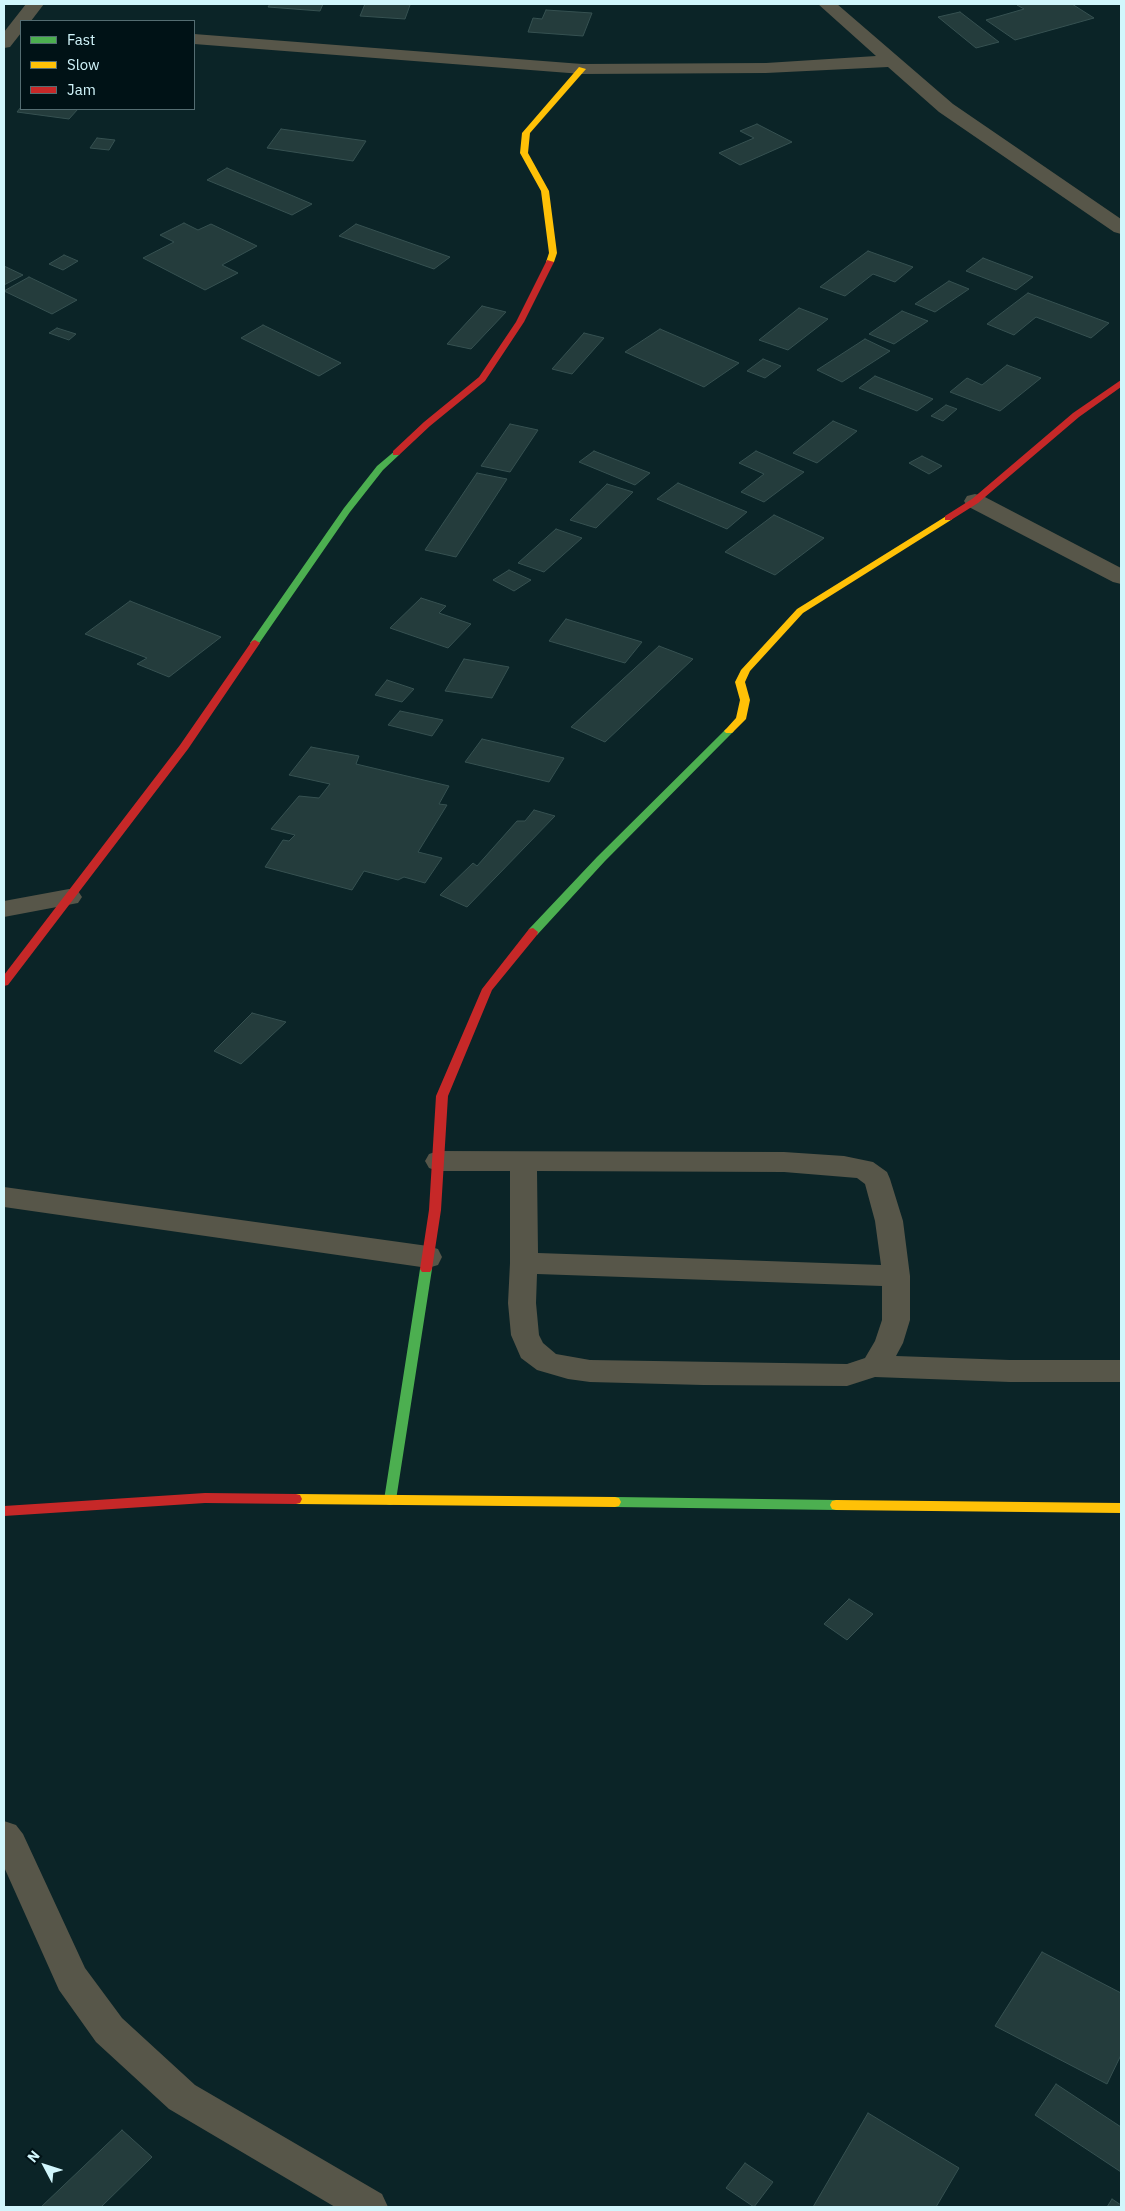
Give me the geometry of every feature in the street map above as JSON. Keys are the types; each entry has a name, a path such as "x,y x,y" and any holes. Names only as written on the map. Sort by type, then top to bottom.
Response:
{"street":[{"path":"24,20 35,4"},
{"path":"828,4 946,108 1121,228"},
{"path":"10,40 20,26"},
{"path":"195,39 582,69 766,68 892,61"},
{"path":"4,982 184,747 347,510 380,468 427,424 482,379 520,322 545,275 553,253 545,191 524,153 526,133 582,69"},
{"path":"390,1500 435,1210 442,1096 487,989 533,932 601,859 741,719 745,700 740,682 746,670 800,611 975,501 1076,415 1121,383"},
{"path":"975,501 1121,577"},
{"path":"4,909 69,897"},
{"path":"4,1197 428,1256"},
{"path":"4,1511 205,1498 1121,1508"},
{"path":"4,1836 11,1845 72,1979 109,2030 182,2097 369,2207"}],"lane":[{"path":"438,1161 784,1162 864,1169 877,1179 889,1221 896,1276 896,1320 889,1343 875,1366"},
{"path":"523,1161 524,1263 522,1303 525,1335 531,1350 548,1362 568,1368 590,1371 703,1374 847,1375 875,1366 1010,1372 1121,1371"},
{"path":"524,1263 896,1276"}],"building":[{"path":"270,4 323,4 320,11 268,7"},
{"path":"365,4 410,5 405,19 360,16"},
{"path":"1072,4 1094,18 1015,40 986,20 1024,9 1017,5"},
{"path":"546,10 592,13 583,36 528,32 533,18 542,19"},
{"path":"960,12 999,42 976,48 938,17"},
{"path":"20,108 20,110 77,110 69,119 17,112"},
{"path":"757,124 792,142 740,165 719,153 754,138 740,131"},
{"path":"281,129 366,141 353,161 267,148"},
{"path":"97,138 115,140 109,150 90,148"},
{"path":"227,168 312,204 292,215 207,180"},
{"path":"184,223 198,230 211,224 257,246 222,265 238,273 205,290 143,258 174,242 160,235"},
{"path":"356,224 450,257 434,269 339,236"},
{"path":"868,251 913,267 895,282 873,274 845,296 820,287"},
{"path":"64,255 78,261 63,270 49,264"},
{"path":"983,258 1033,277 1016,290 966,271"},
{"path":"4,266 23,275 4,285"},
{"path":"29,277 77,300 52,314 4,291"},
{"path":"949,281 969,289 935,312 915,304"},
{"path":"1028,293 1109,323 1091,338 1036,317 1014,335 987,324"},
{"path":"482,306 506,312 471,349 447,344"},
{"path":"799,308 828,319 788,350 759,340"},
{"path":"902,311 928,321 894,344 869,334"},
{"path":"263,325 341,363 319,376 241,338"},
{"path":"57,328 76,334 69,340 49,333"},
{"path":"660,329 739,363 704,387 625,352"},
{"path":"584,333 604,338 572,374 552,369"},
{"path":"865,339 890,351 842,382 817,370"},
{"path":"763,359 781,366 765,378 747,371"},
{"path":"1007,365 1041,378 1000,411 950,392 967,378 982,385"},
{"path":"875,376 933,399 917,411 859,388"},
{"path":"946,405 957,409 943,421 931,416"},
{"path":"833,421 857,431 817,463 793,453"},
{"path":"510,424 538,430 510,472 481,466"},
{"path":"594,451 650,473 635,485 579,462"},
{"path":"756,451 804,472 764,502 741,492 764,474 739,463"},
{"path":"922,456 942,466 929,474 909,463"},
{"path":"477,473 507,479 456,557 425,550"},
{"path":"678,483 747,512 727,529 657,499"},
{"path":"607,484 633,492 596,528 570,520"},
{"path":"774,515 824,538 775,575 725,552"},
{"path":"556,529 582,538 544,572 518,563"},
{"path":"509,570 531,580 514,591 493,580"},
{"path":"421,598 446,606 439,613 471,624 448,648 390,628"},
{"path":"130,601 221,637 169,677 137,664 147,658 85,634"},
{"path":"566,619 642,642 625,663 549,641"},
{"path":"659,646 693,659 605,742 571,727"},
{"path":"464,659 509,667 492,698 445,691"},
{"path":"387,680 414,689 402,702 375,695"},
{"path":"400,711 443,720 432,736 388,725"},
{"path":"482,739 564,758 549,782 465,762"},
{"path":"311,747 359,756 356,764 449,786 439,804 447,805 418,852 442,858 425,883 404,877 398,880 364,871 352,890 265,867 283,840 289,841 295,835 271,829 299,796 319,798 330,784 289,775"},
{"path":"534,810 555,816 467,907 440,895 473,863 477,866 517,821 525,821"},
{"path":"252,1013 286,1022 241,1064 214,1051"},
{"path":"849,1599 873,1614 847,1640 824,1624"},
{"path":"1042,1952 1121,1993 1121,2055 1107,2084 995,2026"},
{"path":"1056,2084 1121,2127 1121,2172 1035,2115"},
{"path":"868,2113 959,2168 936,2207 813,2207"},
{"path":"122,2130 152,2157 101,2207 41,2207"},
{"path":"745,2163 773,2182 754,2207 726,2188"},
{"path":"1112,2199 1121,2205 1121,2207 1107,2207"}],"traffic: fast":[{"path":"255,643 347,510 380,468 396,453"},
{"path":"533,932 601,859 729,731"},
{"path":"390,1500 426,1269"},
{"path":"615,1502 836,1505"}],"traffic: slow":[{"path":"550,262 553,253 545,191 524,153 526,133 582,69"},
{"path":"729,731 741,719 745,700 740,682 746,670 800,611 948,518"},
{"path":"296,1499 615,1502"},
{"path":"836,1505 1121,1508"}],"traffic: jam":[{"path":"396,453 427,424 482,379 520,322 550,262"},
{"path":"948,518 975,501 1076,415 1121,383"},
{"path":"4,982 184,747 255,643"},
{"path":"426,1269 435,1210 442,1096 487,989 533,932"},
{"path":"4,1511 205,1498 296,1499"}]}
